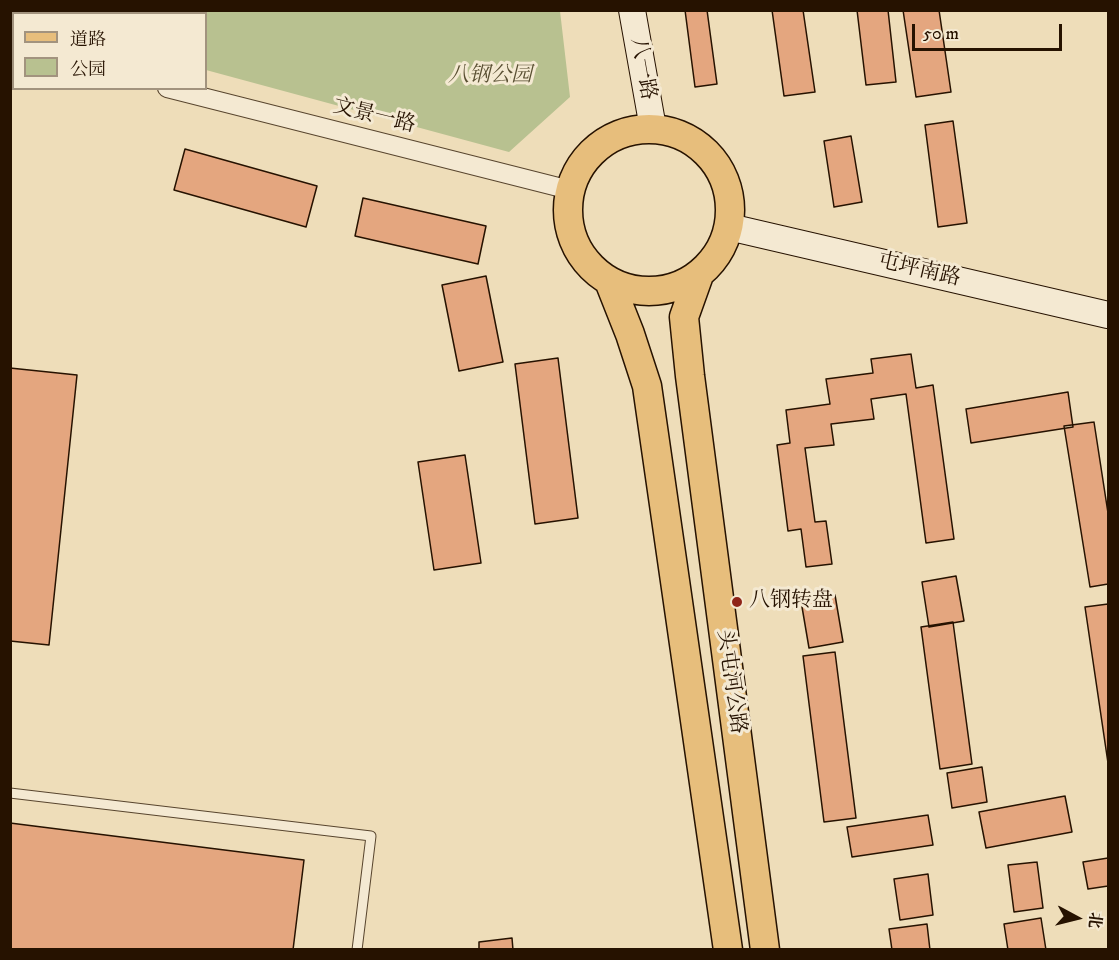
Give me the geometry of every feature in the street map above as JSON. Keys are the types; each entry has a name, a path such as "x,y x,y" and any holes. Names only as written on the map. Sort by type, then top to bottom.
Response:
{"main road":[{"name":"八一路","path":"632,10 653,128"},
{"path":"653,128 687,137 714,159 729,192 729,227 718,254 699,275 671,289 639,291 609,281 583,258 569,225 570,190 587,156 616,134 653,128"},
{"name":"屯坪南路","path":"729,227 1108,315"},
{"name":"头屯河公路","path":"699,275 684,317 688,364 765,950"},
{"name":"头屯河公路","path":"609,281 647,386 728,950"}],"street":[{"name":"文景一路","path":"175,90 570,190"}],"lane":[{"path":"10,794 371,836 357,950"}],"green space":[{"name":"八钢公园","path":"10,11 560,11 570,97 509,152 207,70 207,12 12,12 11,17"}],"building":[{"path":"685,10 707,10 717,84 695,87"},
{"path":"772,10 803,10 815,92 784,96"},
{"path":"857,10 888,10 896,82 866,85"},
{"path":"903,10 939,10 951,92 916,97"},
{"path":"953,121 967,223 938,227 925,125"},
{"path":"851,136 862,202 834,207 824,141"},
{"path":"185,149 317,186 306,227 174,190"},
{"path":"363,198 486,226 478,264 355,236"},
{"path":"486,276 503,362 459,371 442,285"},
{"path":"911,354 916,388 933,385 954,539 926,543 906,394 871,399 874,419 831,424 834,445 805,448 815,522 826,521 832,564 806,567 801,529 788,531 777,445 790,443 786,410 830,404 826,379 873,373 871,359"},
{"path":"558,358 578,518 535,524 515,364"},
{"path":"10,368 77,375 49,645 10,641"},
{"path":"1068,392 1073,427 971,443 966,409"},
{"path":"1094,422 1108,513 1108,584 1090,587 1064,426"},
{"path":"465,455 481,563 434,570 418,462"},
{"path":"956,576 964,621 929,627 922,582"},
{"path":"835,595 843,642 809,648 801,601"},
{"path":"1108,604 1108,763 1085,607"},
{"path":"953,622 972,764 940,769 921,627"},
{"path":"835,652 856,818 824,822 803,656"},
{"path":"982,767 987,802 952,808 947,773"},
{"path":"1065,796 1072,832 986,848 979,812"},
{"path":"928,815 933,845 852,857 847,827"},
{"path":"10,823 304,860 293,950 10,950"},
{"path":"1108,858 1108,886 1088,889 1083,862"},
{"path":"1037,862 1043,908 1014,912 1008,865"},
{"path":"928,874 933,915 900,920 894,879"},
{"path":"1041,918 1046,950 1008,950 1004,924"},
{"path":"927,924 930,950 892,950 889,929"},
{"path":"512,938 513,950 479,950 479,942"}],"place":[{"name":"八钢转盘","path":"737,602"}]}
